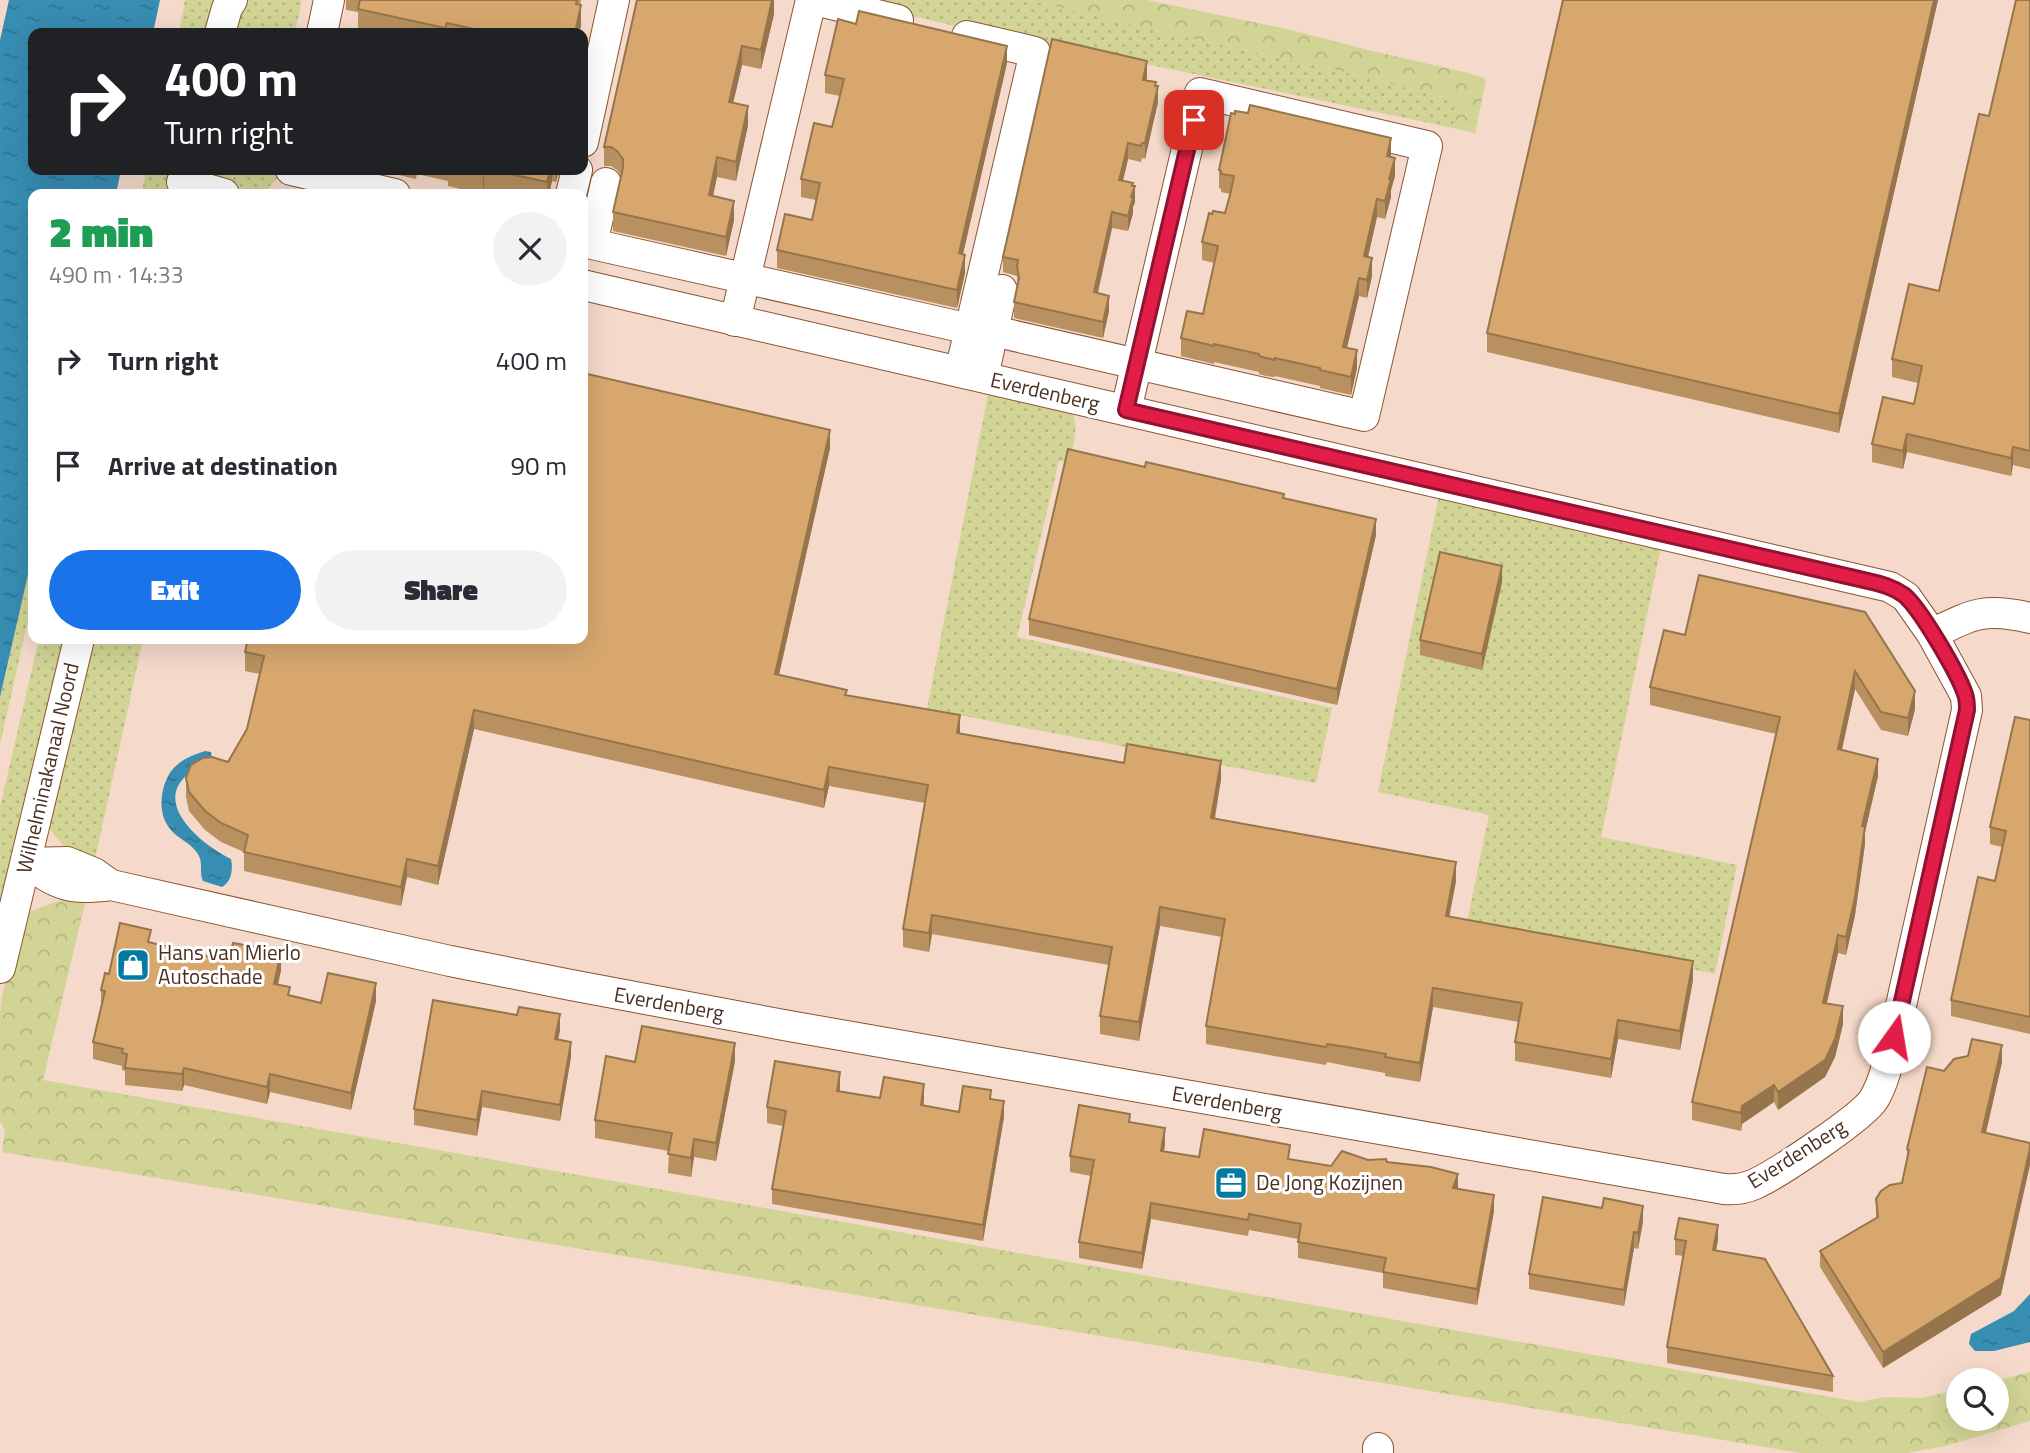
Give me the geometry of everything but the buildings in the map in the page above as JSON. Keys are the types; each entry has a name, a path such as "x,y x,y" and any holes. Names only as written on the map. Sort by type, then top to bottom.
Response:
{"street":[{"path":"221,28 232,0"},
{"path":"322,28 329,0"},
{"path":"588,101 614,0"},
{"path":"736,320 812,0 1035,52 971,375"},
{"path":"606,183 592,244 1138,363 1364,416 1427,146 1200,93 1138,363 1126,410"},
{"path":"312,175 373,189"},
{"path":"182,182 206,189"},
{"name":"Everdenberg","path":"26,863 67,862 94,873 111,885 450,961 584,988 1736,1191 1753,1185 1780,1169 1865,1111 1873,1101 1882,1083 1967,710 1966,696 1932,634 1906,597 1890,587 588,286"},
{"path":"982,330 1002,290"},
{"path":"1932,634 1964,618 1988,611 2030,618"},
{"name":"Wilhelminakanaal Noord","path":"0,968 78,644"}],"green space":[{"path":"185,0 218,0 208,28 180,28"},
{"path":"245,0 302,0 296,28 233,28"},
{"path":"845,0 1030,0 1433,94 1457,103 1453,128 1070,48 1014,40"},
{"path":"1030,0 1147,0 1287,29 1468,73 1486,81 1475,133 1453,128 1457,103 1433,94"},
{"path":"146,175 173,175 169,189 142,189"},
{"path":"211,175 279,175 268,189 243,189 213,179"},
{"path":"989,389 1069,408 1075,421 1069,463 1059,461 1017,637 1332,708 1316,783 927,709"},
{"path":"1439,496 1662,542 1601,837 1737,865 1715,974 1467,922 1489,815 1378,792"},
{"path":"28,575 28,620 0,744 0,697"},
{"path":"38,644 66,644 0,918 0,807"},
{"path":"89,644 142,644 94,864 70,853 47,826"},
{"path":"86,899 43,1080 1859,1402 1885,1397 1921,1398 1946,1393 1946,1431 1996,1431 1945,1446 1907,1453 1801,1453 2,1152 5,1131 0,1121 2,999 29,912 55,902"},
{"path":"2030,1372 2030,1421 2009,1427 2009,1377"}],"water":[{"path":"9,0 160,0 154,28 28,28 28,175 120,175 117,189 28,189 28,575 0,697 0,40"},
{"path":"205,751 211,752 213,764 187,775 178,787 175,799 178,811 196,835 231,859 231,874 222,887 203,881 199,856 171,830 162,813 163,790 172,770 191,756"},
{"path":"2030,1294 2030,1342 1994,1351 1975,1351 1969,1344 1971,1334 2014,1311"}],"place":[{"name":"Hans van Mierlo Autoschade","path":"133,965"},
{"name":"De Jong Kozijnen","path":"1231,1183"}],"route":[{"path":"1194,120 1126,410 1868,581 1890,587 1906,597 1920,614 1966,696 1967,710 1894,1037"}]}
